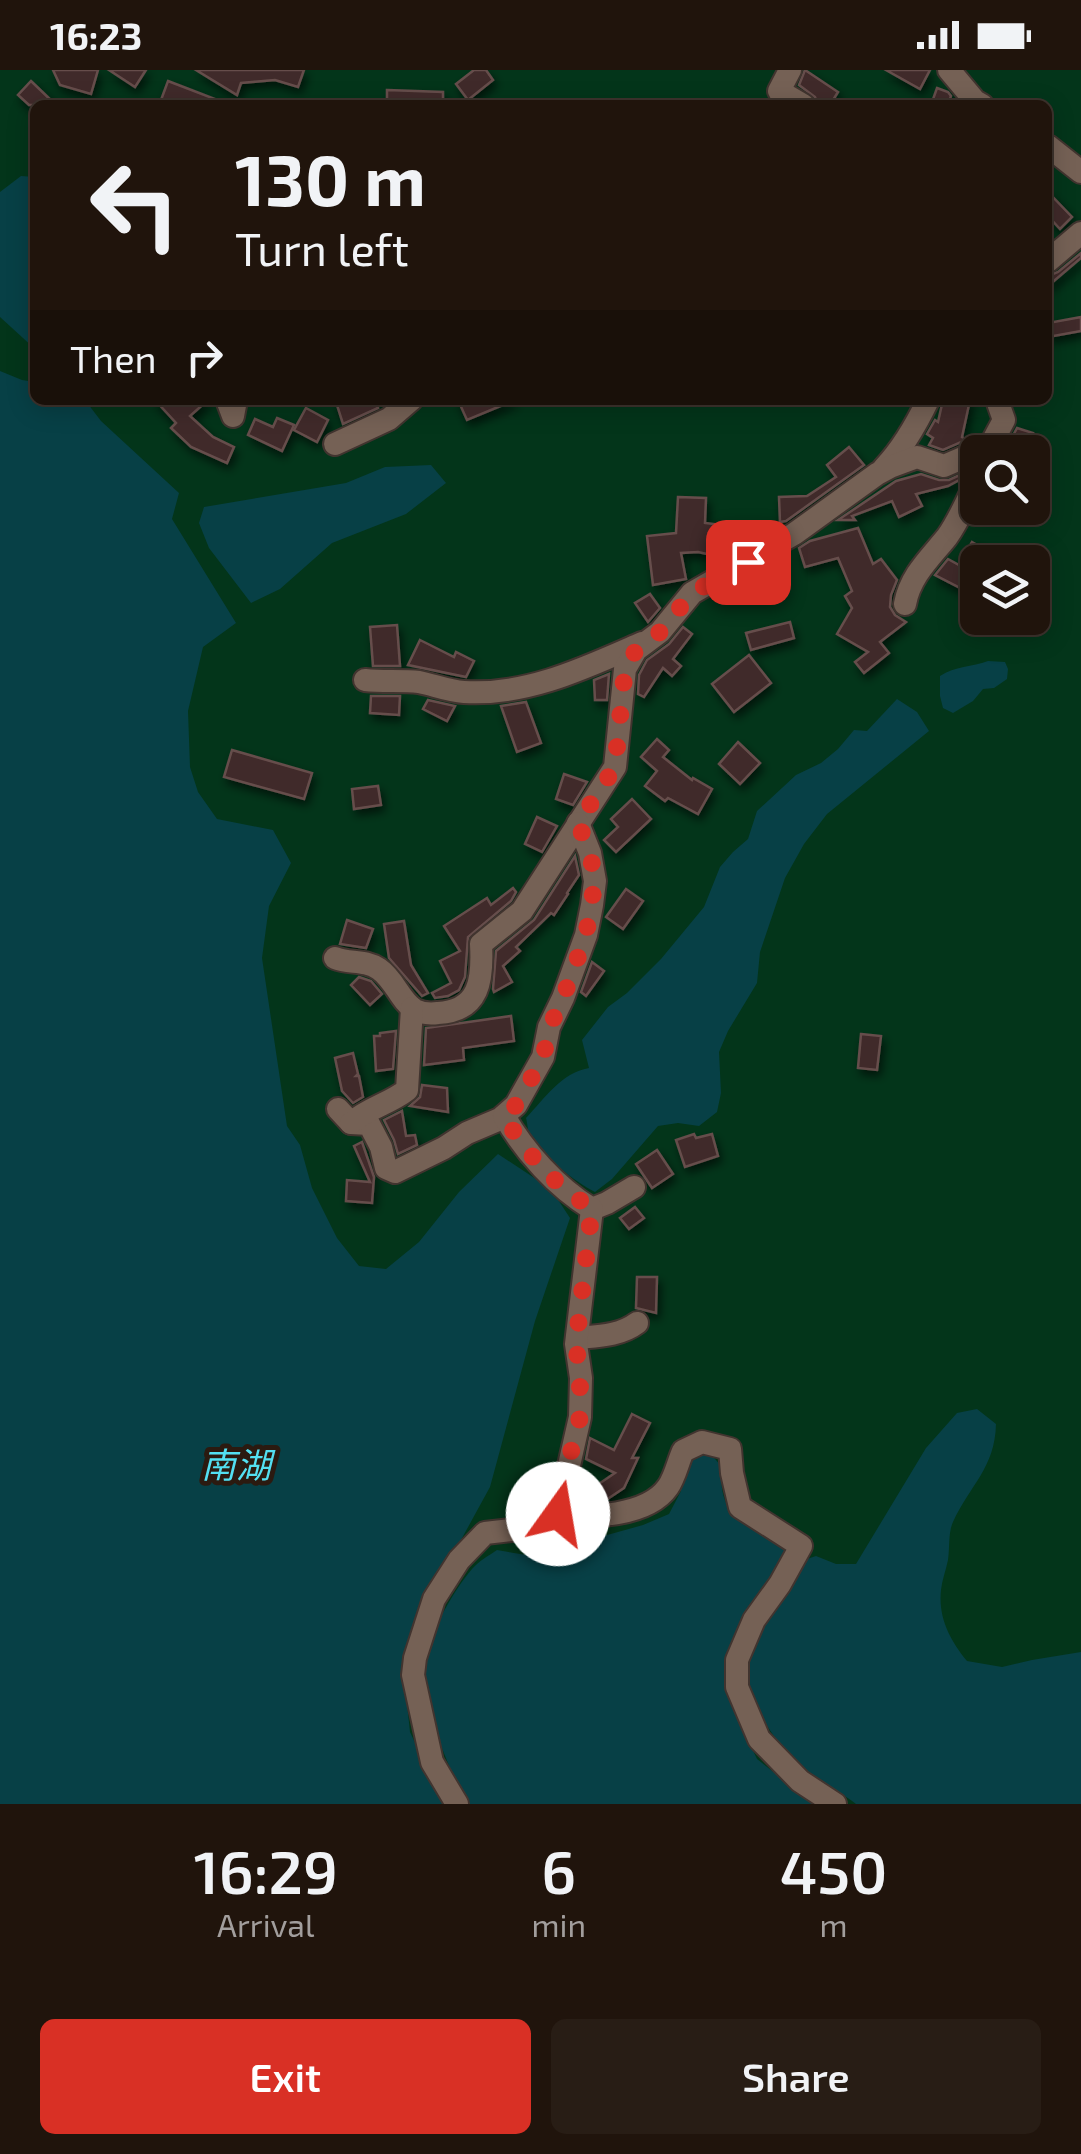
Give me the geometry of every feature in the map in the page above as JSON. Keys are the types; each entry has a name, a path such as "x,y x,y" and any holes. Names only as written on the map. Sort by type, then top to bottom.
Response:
{"street":[{"path":"790,70 779,91 794,100"},
{"path":"949,70 974,100"},
{"path":"1052,149 1081,172"},
{"path":"1052,258 1081,233"},
{"path":"335,444 389,420 406,405"},
{"path":"334,958 346,963 362,961 376,968 393,980 412,1008 426,1013 462,1009 470,1002 479,984 480,944 522,910 615,767 625,669 636,650 660,632 692,593 794,534 878,474 898,454 926,405"},
{"path":"996,435 1004,420 999,405"},
{"path":"878,474 918,457 944,466 960,460"},
{"path":"905,604 928,557 960,517"},
{"path":"365,680 417,682 467,692 510,690 578,671 649,640"},
{"path":"412,1008 407,1090 364,1112 345,1116 370,1124 386,1168 396,1172 504,1116 516,1105 543,1058 550,1026 586,935 595,881 590,853 578,823"},
{"path":"504,1116 516,1136 570,1196 592,1208 634,1187"},
{"path":"457,1804 432,1762 420,1712 415,1658 434,1599 459,1560 485,1533 538,1527 558,1514 580,1417 577,1338 592,1208"},
{"path":"577,1338 607,1336 637,1323"},
{"path":"558,1514 581,1518 615,1514 649,1503 667,1489 683,1451 702,1442 730,1449 740,1507 801,1546 754,1620 738,1660 737,1687 759,1739 800,1781 835,1804"}],"green space":[{"path":"0,70 1081,70 1081,1804 0,1804"}],"water":[{"path":"21,176 30,177 30,344 0,317 0,192"},
{"name":"南湖","path":"0,371 30,381 30,405 89,405 179,493 172,519 236,623 203,647 188,711 190,767 198,792 217,819 273,830 291,863 269,906 262,958 287,1126 300,1145 312,1188 337,1238 359,1266 386,1269 419,1242 459,1192 498,1154 551,1189 570,1218 535,1321 490,1487 427,1602 403,1666 410,1732 444,1804 0,1804"},
{"path":"431,465 446,483 406,514 332,543 280,589 251,603 209,548 199,523 204,507 346,483 385,467"},
{"path":"988,661 1005,662 1007,679 994,688 983,689 973,701 953,713 943,708 940,676"},
{"path":"897,699 917,712 929,731 827,814 785,878 760,952 757,983 719,1052 721,1093 717,1112 699,1126 658,1126 612,1179 595,1192 587,1188 533,1142 526,1118 562,1081 589,1068 582,1040 608,1007 661,959 704,907 720,867 748,839 757,811 796,775 838,749 854,730 867,731"},
{"path":"977,1409 996,1424 995,1439 986,1465 951,1526 941,1590 943,1619 967,1661 1002,1667 1081,1652 1081,1804 856,1804 810,1775 773,1734 754,1700 749,1681 752,1647 804,1560 816,1556 836,1564 856,1564 926,1448 957,1413"},
{"path":"709,1452 722,1467 724,1497 729,1508 745,1523 784,1541 789,1552 777,1577 740,1624 732,1646 726,1678 733,1708 757,1759 814,1804 466,1804 433,1722 422,1672 433,1633 457,1589 475,1566 497,1550 532,1556 669,1514 681,1491 681,1468 696,1455"}],"building":[{"path":"53,70 98,70 91,94 60,85"},
{"path":"109,70 146,70 135,87"},
{"path":"196,70 304,70 298,87 275,80 241,83 237,95"},
{"path":"474,70 486,70 493,80 468,100 456,84"},
{"path":"805,70 838,92 833,100 816,100 799,85"},
{"path":"886,70 930,70 920,89"},
{"path":"31,81 51,100 30,100 29,105 18,95"},
{"path":"168,81 218,100 161,100"},
{"path":"937,88 951,96 950,100 933,100"},
{"path":"387,90 443,92 443,100 387,100"},
{"path":"1052,196 1072,217 1060,229 1052,220"},
{"path":"1081,253 1081,258 1052,283 1052,274"},
{"path":"1081,317 1081,331 1052,336 1052,322"},
{"path":"160,405 202,405 190,416 213,437 234,447 227,463 191,447 171,428 176,423"},
{"path":"337,405 377,405 378,408 343,424"},
{"path":"460,405 503,405 467,420"},
{"path":"942,405 969,405 960,443 943,450 929,445 933,438 927,434 935,420 938,422"},
{"path":"306,408 328,420 317,442 294,430"},
{"path":"277,418 294,425 282,451 248,435 255,419 273,427"},
{"path":"1017,428 1033,433 1032,435 1013,435"},
{"path":"849,447 864,465 780,522 779,497 807,496 836,477 827,465"},
{"path":"921,474 949,480 960,475 960,480 948,486 916,494 922,506 899,517 892,501 852,516 855,520 838,520 896,481"},
{"path":"678,497 706,498 705,523 729,526 721,557 681,553 686,579 653,585 647,536 676,533"},
{"path":"755,527 758,538 740,548 736,532"},
{"path":"858,528 873,564 881,559 897,580 890,607 906,622 880,642 889,653 864,673 855,662 868,652 837,634 852,608 845,596 852,591 838,558 805,567 799,548 810,541"},
{"path":"948,559 959,565 960,588 935,575"},
{"path":"650,594 660,608 648,622 635,603"},
{"path":"790,622 794,638 751,650 746,633"},
{"path":"397,625 400,666 373,666 370,627"},
{"path":"683,627 692,634 673,659 681,666 672,676 663,668 644,697 638,694 639,675 647,660 669,644"},
{"path":"420,640 454,657 456,652 474,661 466,677 408,665"},
{"path":"749,655 771,683 734,712 712,684"},
{"path":"609,674 607,700 595,700 594,680"},
{"path":"371,696 400,696 399,715 370,713"},
{"path":"428,700 455,706 447,721 423,709"},
{"path":"526,702 541,743 517,752 501,706"},
{"path":"657,739 669,750 663,757 692,780 712,789 698,814 668,798 665,801 645,786 657,771 641,757"},
{"path":"738,742 760,763 740,784 719,764"},
{"path":"232,750 312,773 304,799 224,777"},
{"path":"564,774 587,782 573,805 556,799"},
{"path":"378,786 381,805 354,809 352,789"},
{"path":"632,799 651,819 616,852 604,840 618,827 611,819"},
{"path":"537,817 557,826 542,852 525,844"},
{"path":"575,856 579,875 568,894 554,915 551,913 516,947 520,951 503,966 512,982 494,992 496,951 534,920"},
{"path":"513,888 516,892 511,901 468,937 465,977 459,990 435,998 432,993 451,983 440,961 460,951 444,926 487,898 491,905"},
{"path":"626,889 643,901 623,929 606,917"},
{"path":"347,920 373,929 366,948 340,944"},
{"path":"404,921 411,965 428,993 422,996 389,958 384,924"},
{"path":"592,962 604,971 586,996 581,992"},
{"path":"359,977 371,981 382,994 370,1005 351,985"},
{"path":"511,1016 514,1041 463,1048 464,1060 424,1065 426,1028"},
{"path":"396,1031 393,1069 376,1071 374,1036"},
{"path":"861,1034 881,1036 877,1070 858,1068"},
{"path":"353,1053 363,1097 353,1103 342,1091 335,1058"},
{"path":"422,1085 447,1088 448,1112 410,1106 420,1097"},
{"path":"402,1111 406,1136 415,1135 417,1145 398,1154 384,1120"},
{"path":"694,1134 696,1138 712,1134 718,1156 685,1167 676,1140"},
{"path":"362,1142 374,1177 372,1203 346,1201 347,1180 370,1182 354,1146"},
{"path":"657,1150 673,1174 652,1188 636,1164"},
{"path":"635,1207 644,1218 629,1229 620,1218"},
{"path":"637,1277 657,1277 656,1313 636,1308"},
{"path":"632,1414 650,1423 632,1458 638,1458 624,1488 606,1500 580,1501 578,1498 615,1473 586,1459 590,1438 614,1450"}],"route":[{"path":"558,1514 580,1417 576,1344 592,1208 570,1196 516,1136 504,1116 516,1105 543,1058 550,1026 586,935 595,881 590,853 578,823 615,767 625,669 636,650 660,632 692,593 748,562"}]}
